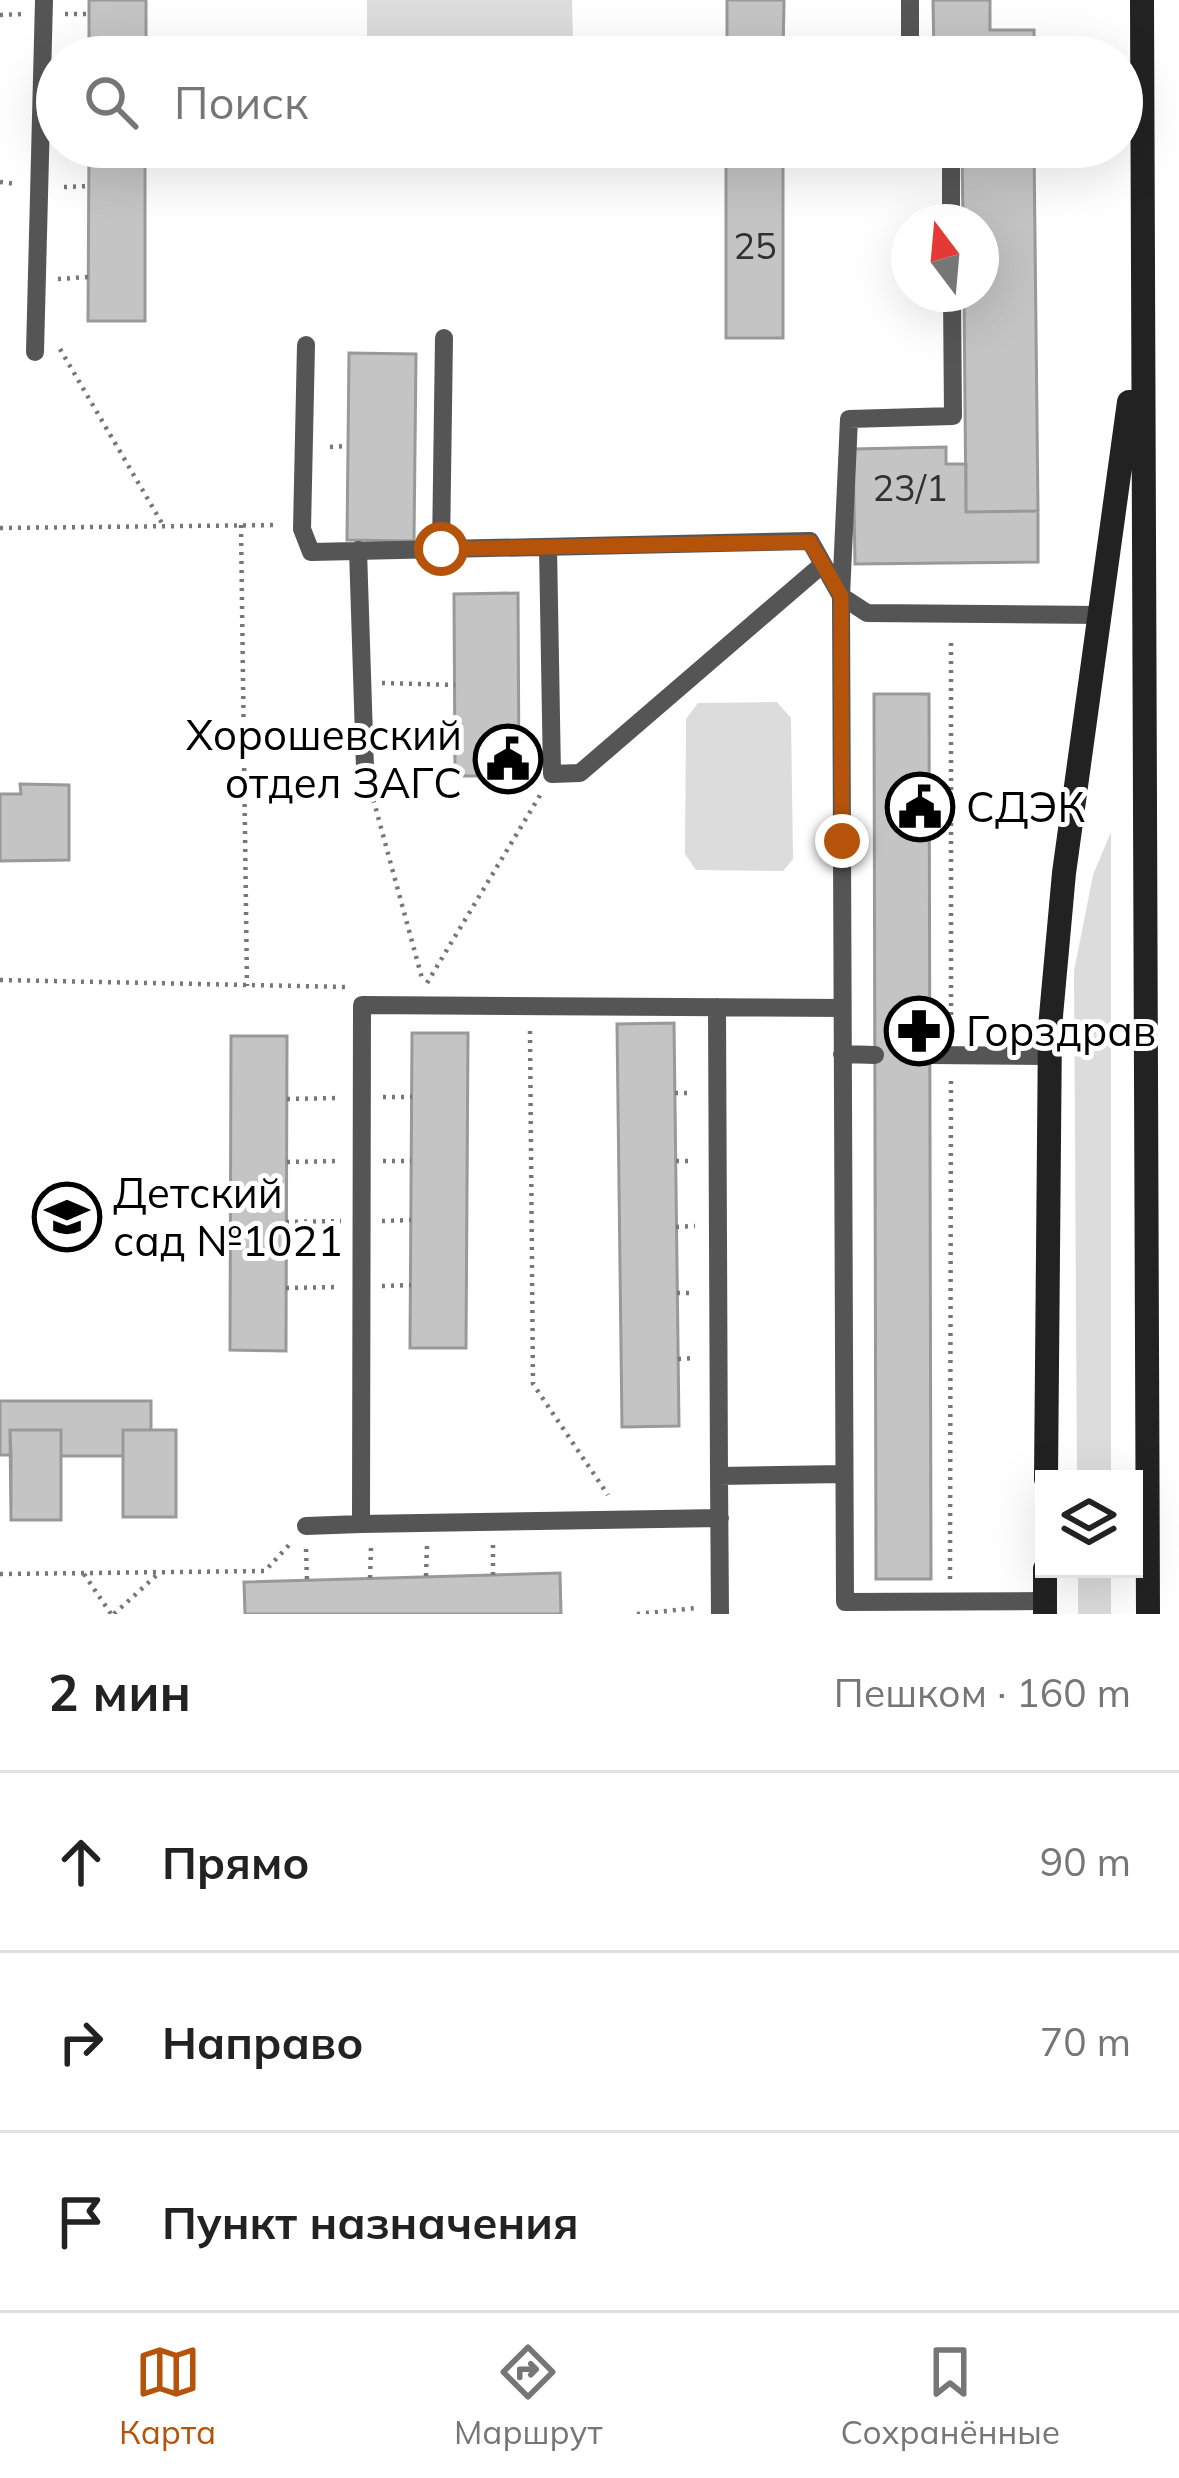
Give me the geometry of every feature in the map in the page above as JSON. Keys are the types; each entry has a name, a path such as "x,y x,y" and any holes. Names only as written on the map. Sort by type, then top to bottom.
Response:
{"main road":[{"path":"1138,36 1142,0"},
{"path":"1134,168 1141,316 1150,1041 1148,1614"},
{"path":"1046,1470 1050,1056 1064,873 1141,316"}],"lane":[{"path":"43,36 44,0"},
{"path":"910,0 910,36"},
{"path":"35,352 40,168"},
{"path":"951,168 951,204"},
{"path":"952,312 953,416 849,419 841,596 844,1602 950,1601 1045,1607"},
{"path":"441,549 444,338"},
{"path":"306,344 302,524 311,551 810,542 841,596 867,613 1101,615"},
{"path":"548,547 552,774 580,772 823,564"},
{"path":"358,550 365,768"},
{"path":"366,1524 362,1006 842,1008"},
{"path":"716,1007 720,1614"},
{"path":"842,1054 875,1055"},
{"path":"940,1055 1050,1056"},
{"path":"719,1476 844,1474"},
{"path":"306,1526 720,1519"}],"path":[{"path":"59,349 164,525"},
{"path":"0,528 302,524"},
{"path":"242,525 247,986"},
{"path":"950,1601 940,1055 951,611"},
{"path":"362,683 454,685"},
{"path":"365,768 424,988 552,774"},
{"path":"530,1008 533,1384 625,1520"},
{"path":"493,1522 493,1575"},
{"path":"426,1576 428,1523"},
{"path":"366,1524 370,1578"},
{"path":"0,1574 265,1571 306,1526"},
{"path":"306,1526 307,1580"},
{"path":"83,1574 113,1614 159,1573"},
{"path":"637,1614 698,1608"}],"shaded area":[{"path":"367,0 572,0 573,36 367,36"},
{"path":"777,702 791,718 793,859 783,871 696,870 685,854 686,719 698,703"},
{"path":"1111,832 1111,1470 1077,1470 1074,971 1093,875"},
{"path":"1078,1578 1111,1578 1111,1614 1078,1614"}],"building":[{"path":"89,0 146,0 146,36 89,36"},
{"path":"727,0 784,0 783,36 727,36"},
{"path":"933,0 990,0 990,30 1034,30 1034,36 934,36"},
{"path":"89,168 145,168 145,321 88,321"},
{"path":"726,168 783,168 783,338 726,338"},
{"path":"962,168 1034,168 1038,511 966,512 964,312 999,312 999,204 963,204"},
{"path":"349,353 416,354 414,541 347,540"},
{"path":"946,447 946,464 966,464 966,512 1038,511 1038,562 855,564 853,449"},
{"path":"518,593 519,776 455,776 454,594"},
{"path":"874,694 929,694 931,1579 876,1579"},
{"path":"20,784 69,785 69,860 0,861 0,794 21,794"},
{"path":"674,1023 679,1426 622,1427 617,1024"},
{"path":"412,1033 468,1033 466,1348 410,1348"},
{"path":"231,1036 287,1036 286,1351 230,1350"},
{"path":"0,1401 151,1401 151,1430 176,1430 176,1517 123,1517 123,1456 61,1456 61,1520 11,1520 11,1455 0,1455"},
{"path":"0,1401 151,1401 151,1430 123,1430 123,1456 61,1456 61,1430 10,1430 11,1455 0,1455"},
{"path":"10,1430 61,1430 61,1520 11,1520"},
{"path":"123,1430 176,1430 176,1517 123,1517"},
{"path":"560,1573 561,1614 245,1614 244,1582"}],"place":[{"name":"Хорошевский отдел ЗАГС","path":"508,759"},
{"name":"СДЭК","path":"920,807"},
{"name":"Горздрав","path":"919,1031"},
{"name":"Детский сад №1021","path":"67,1217"}],"route":[{"path":"441,549 810,542 841,596 842,841"}]}
